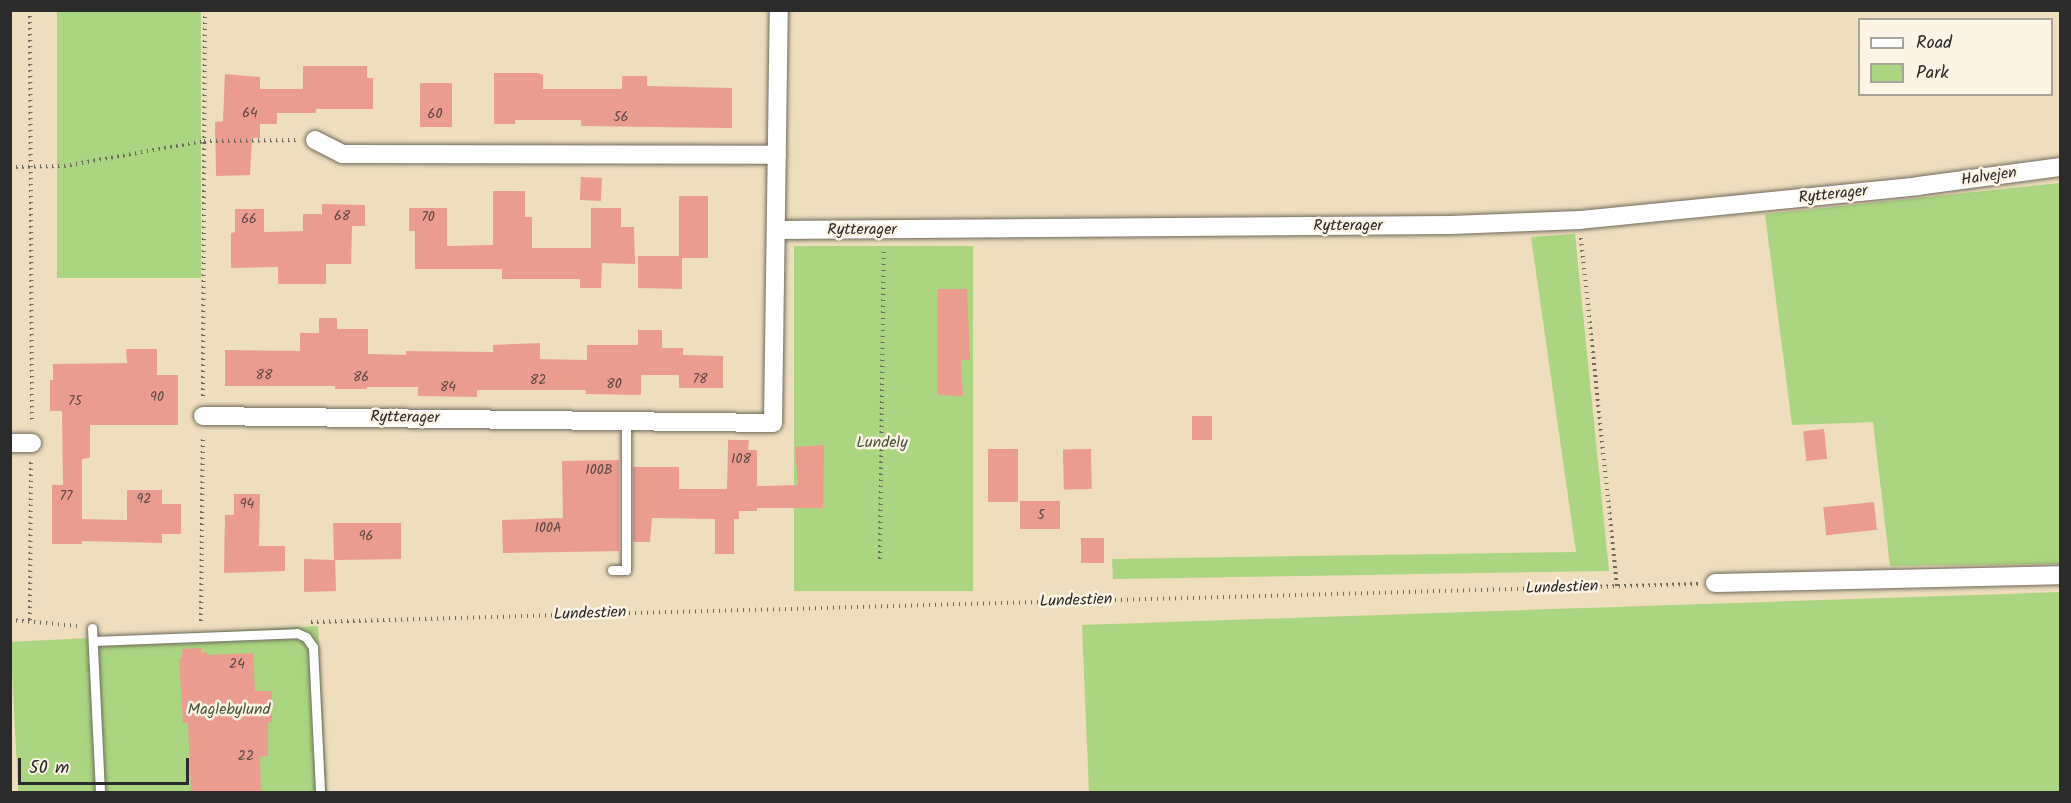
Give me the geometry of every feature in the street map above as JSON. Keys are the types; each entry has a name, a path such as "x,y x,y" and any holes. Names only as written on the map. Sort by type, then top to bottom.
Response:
{"street":[{"name":"Rytterager","path":"203,416 773,423 779,10"},
{"path":"315,140 342,154 777,155"},
{"name":"Halvejen","path":"1918,186 2061,167"},
{"name":"Rytterager","path":"776,230 1451,225 1580,220 1918,186"},
{"path":"10,443 32,443"},
{"path":"1714,583 2061,575"}],"lane":[{"path":"612,570 626,570 626,421"},
{"path":"92,628 100,792"},
{"path":"93,641 297,633 306,637 313,647 320,792"}],"path":[{"path":"30,10 32,443 30,620"},
{"path":"201,625 205,10"},
{"path":"10,167 64,166 204,141 315,140"},
{"path":"1580,220 1617,587"},
{"path":"880,559 884,230"},
{"name":"Lundestien","path":"308,622 1714,583"},
{"path":"10,620 30,620 92,628"}],"green space":[{"path":"57,11 201,11 201,278 57,278"},
{"path":"2060,183 2060,564 1890,566 1873,422 1792,425 1765,214"},
{"path":"1575,234 1609,571 1113,579 1112,559 1576,552 1531,237"},
{"name":"Lundely","path":"794,246 973,246 973,591 794,591"},
{"path":"2060,592 2060,792 1089,792 1082,625"},
{"name":"Maglebylund","path":"318,626 327,792 18,792 10,642"}],"building":[{"path":"303,66 367,66 367,78 373,78 373,109 316,109 316,113 277,113 277,124 260,124 260,138 252,138 250,175 216,176 215,122 223,121 225,74 260,77 260,89 303,89"},
{"path":"494,73 538,73 543,75 543,89 622,89 622,76 647,76 647,86 732,88 732,128 581,126 581,120 515,120 515,124 494,124"},
{"path":"420,83 452,83 452,127 420,127"},
{"path":"581,177 602,178 601,201 580,200"},
{"path":"493,191 525,191 525,217 532,217 532,248 591,248 591,208 621,208 621,227 634,227 635,264 602,263 601,288 580,288 580,279 502,279 502,269 415,269 415,231 409,231 409,208 447,208 447,246 493,245"},
{"path":"679,196 708,196 708,258 682,258 682,289 638,288 638,256 679,256"},
{"path":"322,204 365,205 365,226 352,226 351,264 326,264 326,284 278,284 278,267 231,268 231,233 235,232 235,209 264,209 264,232 303,231 303,214 322,214"},
{"path":"938,289 967,289 970,360 961,360 963,396 938,395"},
{"path":"319,318 337,318 337,329 368,329 368,354 406,355 406,351 493,352 493,345 540,343 540,359 587,360 587,345 638,345 638,330 662,330 662,348 683,348 683,355 723,356 723,388 679,388 679,375 641,375 641,395 586,394 586,390 477,390 477,397 418,396 418,387 335,389 335,386 225,386 225,350 300,351 300,333 319,333"},
{"path":"126,349 157,349 157,375 178,375 178,425 90,425 90,458 82,459 82,519 127,520 127,490 162,490 162,504 181,504 181,534 162,534 162,543 82,541 82,544 52,544 52,485 63,485 62,411 50,411 50,380 53,380 53,364 127,363"},
{"path":"1192,416 1212,416 1212,440 1192,440"},
{"path":"1824,429 1827,459 1806,461 1803,431"},
{"path":"728,440 749,440 748,450 757,450 757,486 798,485 795,447 824,445 823,508 757,508 757,511 739,511 739,519 734,519 734,554 715,554 715,519 652,518 650,542 633,542 633,467 679,467 679,489 727,489"},
{"path":"988,449 1018,449 1018,502 988,502"},
{"path":"1063,449 1091,449 1092,489 1064,489"},
{"path":"619,460 619,551 503,553 502,520 563,518 562,461"},
{"path":"234,494 260,494 259,546 285,546 285,571 224,573 225,515 234,515"},
{"path":"1020,501 1060,501 1060,529 1020,529"},
{"path":"1874,502 1877,530 1826,535 1823,507"},
{"path":"333,523 401,523 401,559 335,560 336,591 304,592 304,559 334,560"},
{"path":"1081,538 1104,538 1104,563 1081,563"},
{"path":"201,648 202,653 207,652 208,655 253,653 255,691 272,691 272,722 268,722 268,756 260,757 261,792 191,792 188,723 183,723 179,659 182,659 182,649"}]}
